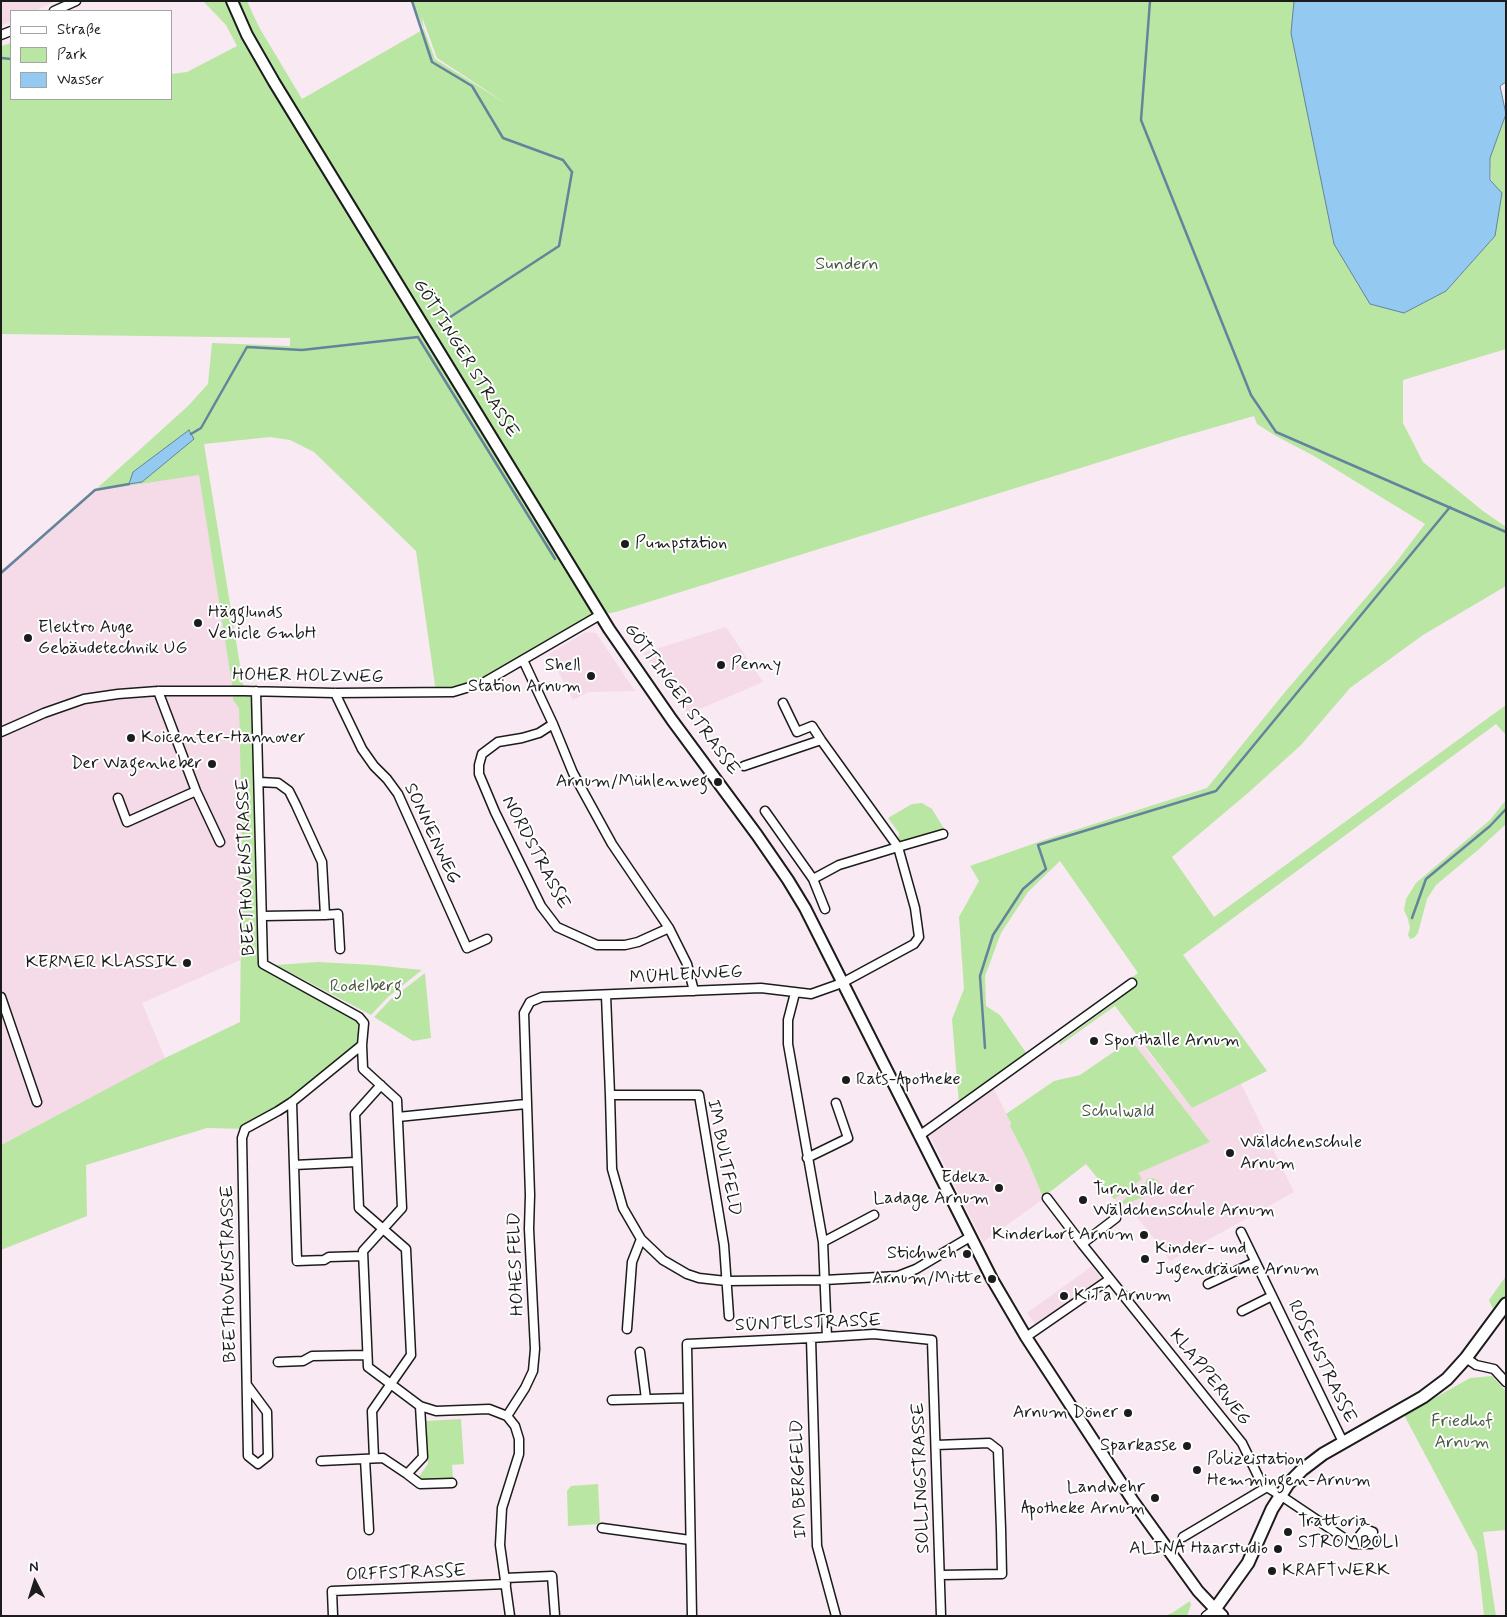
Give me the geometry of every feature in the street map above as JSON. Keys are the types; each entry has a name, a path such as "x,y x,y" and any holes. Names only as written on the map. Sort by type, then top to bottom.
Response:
{"main road":[{"path":"1214,1613 1248,1563 1280,1495 1288,1484 1302,1470 1323,1454 1436,1388 1447,1379 1466,1358 1506,1304"}],"street":[{"path":"56,10 76,1"},
{"name":"GÖTTINGER STRASSE","path":"232,1 247,34 274,82 600,615 663,708 788,880 805,908 992,1279 1026,1337 1138,1508 1214,1613"},
{"name":"HOHER HOLZWEG","path":"1,732 44,713 84,700 118,694 158,691 453,692 483,683 600,615"},
{"path":"523,660 553,724 573,773 612,844 669,928 687,964 694,991"},
{"path":"158,691 196,791 220,842"},
{"name":"BEETHOVENSTRASSE","path":"256,691 264,964 359,1017 364,1023 362,1045 364,1069 397,1100 402,1208 363,1251 363,1256"},
{"name":"SONNENWEG","path":"335,693 362,749 398,794 467,948 487,939"},
{"path":"783,703 803,746"},
{"name":"NORDSTRASSE","path":"553,724 539,733 498,742 482,754 479,765 479,774 495,812 541,906 557,927 597,945 625,945 638,942 669,928"},
{"path":"797,732 812,726 898,848"},
{"path":"744,766 821,740"},
{"path":"259,782 278,783 289,791 296,805 322,862 325,915"},
{"path":"118,798 127,822 196,791"},
{"path":"765,811 814,879 825,909"},
{"path":"814,879 840,865 943,834"},
{"name":"MÜHLENWEG","path":"530,1002 542,998 761,988 811,994 842,983 914,944 920,937 915,908 898,848"},
{"path":"263,916 338,914 340,949"},
{"path":"919,1136 1132,983"},
{"path":"795,993 788,1020 788,1044 823,1242 827,1337"},
{"path":"606,995 612,1168 623,1208 641,1240 674,1268 700,1278 726,1281 824,1280 898,1276 916,1269 970,1237"},
{"path":"1,997 37,1102"},
{"name":"HOHES FELD","path":"507,1416 525,1388 533,1371 535,1349 529,1229 530,1195 524,1013 530,1002"},
{"name":"BEETHOVENSTRASSE","path":"247,1385 268,1412 268,1456 258,1464 248,1456 242,1138 245,1128 278,1112 362,1045"},
{"path":"369,1530 369,1459 372,1410 411,1355 406,1249 358,1208 355,1114 382,1085"},
{"name":"IM BULTFELD","path":"610,1095 699,1095 724,1245 729,1316"},
{"path":"292,1102 297,1261 324,1260 329,1257 363,1256 368,1367 420,1406 436,1411 489,1409 507,1416 515,1426 519,1439 519,1454 502,1508 500,1545 510,1616"},
{"path":"807,1158 848,1138 836,1103"},
{"path":"398,1117 526,1104"},
{"path":"294,1165 356,1162"},
{"name":"KLAPPERWEG","path":"1047,1198 1242,1443 1259,1478"},
{"path":"823,1242 874,1215"},
{"path":"1082,1244 1116,1218"},
{"name":"ROSENSTRASSE","path":"1241,1232 1343,1442"},
{"path":"627,1329 632,1262 641,1240"},
{"path":"1208,1284 1255,1262"},
{"path":"1026,1337 1110,1279"},
{"name":"ROSENSTRASSE","path":"1242,1311 1272,1296"},
{"name":"SÜNTELSTRASSE","path":"687,1398 688,1344 874,1334 932,1340"},
{"name":"IM BERGFELD","path":"810,1338 818,1546 836,1616"},
{"name":"SOLLINGSTRASSE","path":"932,1340 941,1616"},
{"path":"640,1352 646,1399"},
{"path":"278,1362 303,1361 312,1356 367,1355"},
{"path":"1466,1358 1476,1365 1494,1369 1506,1382"},
{"path":"612,1400 687,1398 692,1616"},
{"path":"407,1474 423,1458 420,1406"},
{"path":"936,1445 989,1443 998,1450 1002,1574 940,1575"},
{"path":"321,1461 383,1458 420,1484 452,1483"},
{"path":"1183,1537 1267,1487 1353,1544"},
{"path":"602,1528 690,1540"},
{"path":"505,1581 552,1576 555,1616"},
{"name":"ORFFSTRASSE","path":"333,1616 332,1592 505,1581"}],"shaded area":[{"path":"1,1 56,1 36,10 10,10 10,22 1,26"},
{"path":"199,474 233,691 239,708 242,838 240,960 142,1003 165,1058 1,1145 1,568 4,568 94,491"},
{"path":"726,627 763,682 688,714 643,653"},
{"path":"586,632 596,633 635,691 588,692 573,700 549,654"},
{"name":"Wäldchenschule Arnum","path":"1136,1036 1192,1108 1241,1084 1294,1192 1170,1261 1126,1204 1121,1207 1102,1184 1129,1164 1210,1142 1131,1040"},
{"path":"993,1087 1028,1161 1042,1195 1042,1200 983,1242 929,1134"},
{"name":"KiTa Arnum","path":"1092,1266 1102,1280 1036,1326 1027,1313"}],"green space":[{"name":"Sundern","path":"203,1 247,1 259,27 302,99 424,29 412,1 1342,1 1404,313 1445,291 1495,236 1490,158 1506,114 1506,349 1403,380 1403,423 1423,462 1483,511 1506,527 1506,586 1423,635 1350,688 1301,745 1172,857 1214,917 1506,705 1506,735 1496,724 1183,955 1267,1071 1192,1108 1115,1006 1060,1045 1059,1043 1113,1004 1108,995 1138,973 1060,861 1028,892 1001,933 985,976 986,1006 1000,1015 1027,1054 959,1104 952,1019 964,989 959,917 979,881 970,866 1047,839 1207,788 1285,692 1394,565 1425,524 1314,456 1257,424 1254,416 1177,438 616,612 600,615 483,683 436,692 416,551 314,452 290,440 270,437 204,444 244,690 256,691 263,964 364,1023 362,1045 292,1102 245,1129 207,1128 86,1165 87,1216 1,1250 1,1145 165,1058 240,1022 242,838 239,708 233,700 199,475 94,491 188,406 208,384 212,343 290,346 290,338 1,334 1,46 10,43 10,100 172,100 172,74 187,72 237,46 226,25","holes":["422,17 437,58 510,106 435,59 424,29"]},
{"path":"1506,800 1506,824 1436,885 1427,899 1418,933 1414,938 1410,939 1408,935 1410,928 1404,910 1406,899 1416,883 1490,820"},
{"path":"922,803 932,809 946,832 906,844 898,840 899,833 888,818 912,804"},
{"name":"Rodelberg","path":"318,962 422,970 388,997 371,1015 276,965"},
{"path":"425,973 431,1038 413,1041 374,1017 390,1000"},
{"name":"Schulwald","path":"1131,1040 1210,1142 1138,1173 1142,1179 1114,1199 1086,1164 1042,1200 1042,1195 1028,1161 1006,1114 1054,1081 1080,1075"},
{"path":"1153,1178 1159,1181 1157,1186 1153,1184 1148,1187 1146,1196 1125,1204 1121,1203 1128,1196 1135,1195 1142,1190 1147,1179"},
{"path":"1506,1276 1506,1312 1504,1314 1492,1307 1489,1300"},
{"name":"Friedhof Arnum","path":"1492,1376 1506,1391 1506,1530 1483,1532 1496,1616 1484,1616 1477,1552 1404,1415 1470,1378"},
{"path":"461,1419 464,1464 452,1465 453,1480 423,1482 418,1478 428,1464 426,1421"},
{"path":"598,1484 600,1524 568,1526 567,1491 571,1486"},
{"path":"1190,1601 1191,1605 1187,1616 1164,1616 1172,1613"}],"water":[{"path":"1294,1 1506,1 1506,82 1500,86 1506,114 1490,158 1490,180 1502,193 1495,236 1446,291 1404,313 1370,304 1334,244 1291,33"},
{"path":"189,430 194,439 142,482 129,484 133,472"}],"waterway":[{"path":"412,1 432,62 472,86 503,138 563,160 572,172 559,246 438,325"},
{"path":"1150,1 1141,120 1251,395 1276,432 1506,532"},
{"path":"1,58 10,59"},
{"path":"191,434 201,428 247,347 302,350 418,337 555,559"},
{"path":"1,573 95,490 129,484"},
{"path":"985,1048 980,976 993,935 1023,889 1046,869 1038,845 1216,791 1450,507"},
{"path":"1412,918 1426,879 1490,826 1506,809"}],"place":[{"name":"Pumpstation","path":"625,544"},
{"name":"Hägglunds Vehicle GmbH","path":"198,623"},
{"name":"Elektro Auge Gebäudetechnik UG","path":"28,638"},
{"name":"Penny","path":"721,665"},
{"name":"Shell Station Arnum","path":"591,676"},
{"name":"Koicenter-Hannover","path":"131,738"},
{"name":"Der Wagenheber","path":"212,764"},
{"name":"Arnum/Mühlenweg","path":"718,782"},
{"name":"KERMER KLASSIK","path":"187,963"},
{"name":"Sporthalle Arnum","path":"1094,1041"},
{"name":"Rats-Apotheke","path":"846,1080"},
{"name":"Wäldchenschule Arnum","path":"1230,1153"},
{"name":"Edeka Ladage Arnum","path":"999,1188"},
{"name":"Turnhalle der Wäldchenschule Arnum","path":"1083,1200"},
{"name":"Kinderhort Arnum","path":"1144,1235"},
{"name":"Stichweh","path":"967,1254"},
{"name":"Kinder- und Jugendräume Arnum","path":"1145,1259"},
{"name":"Arnum/Mitte","path":"992,1279"},
{"name":"KiTa Arnum","path":"1064,1296"},
{"name":"Arnum Döner","path":"1128,1413"},
{"name":"Sparkasse","path":"1187,1446"},
{"name":"Polizeistation Hemmingen-Arnum","path":"1197,1470"},
{"name":"Landwehr Apotheke Arnum","path":"1155,1498"},
{"name":"Trattoria STROMBOLI","path":"1288,1532"},
{"name":"ALINA Haarstudio","path":"1278,1549"},
{"name":"KRAFTWERK","path":"1272,1571"}]}
